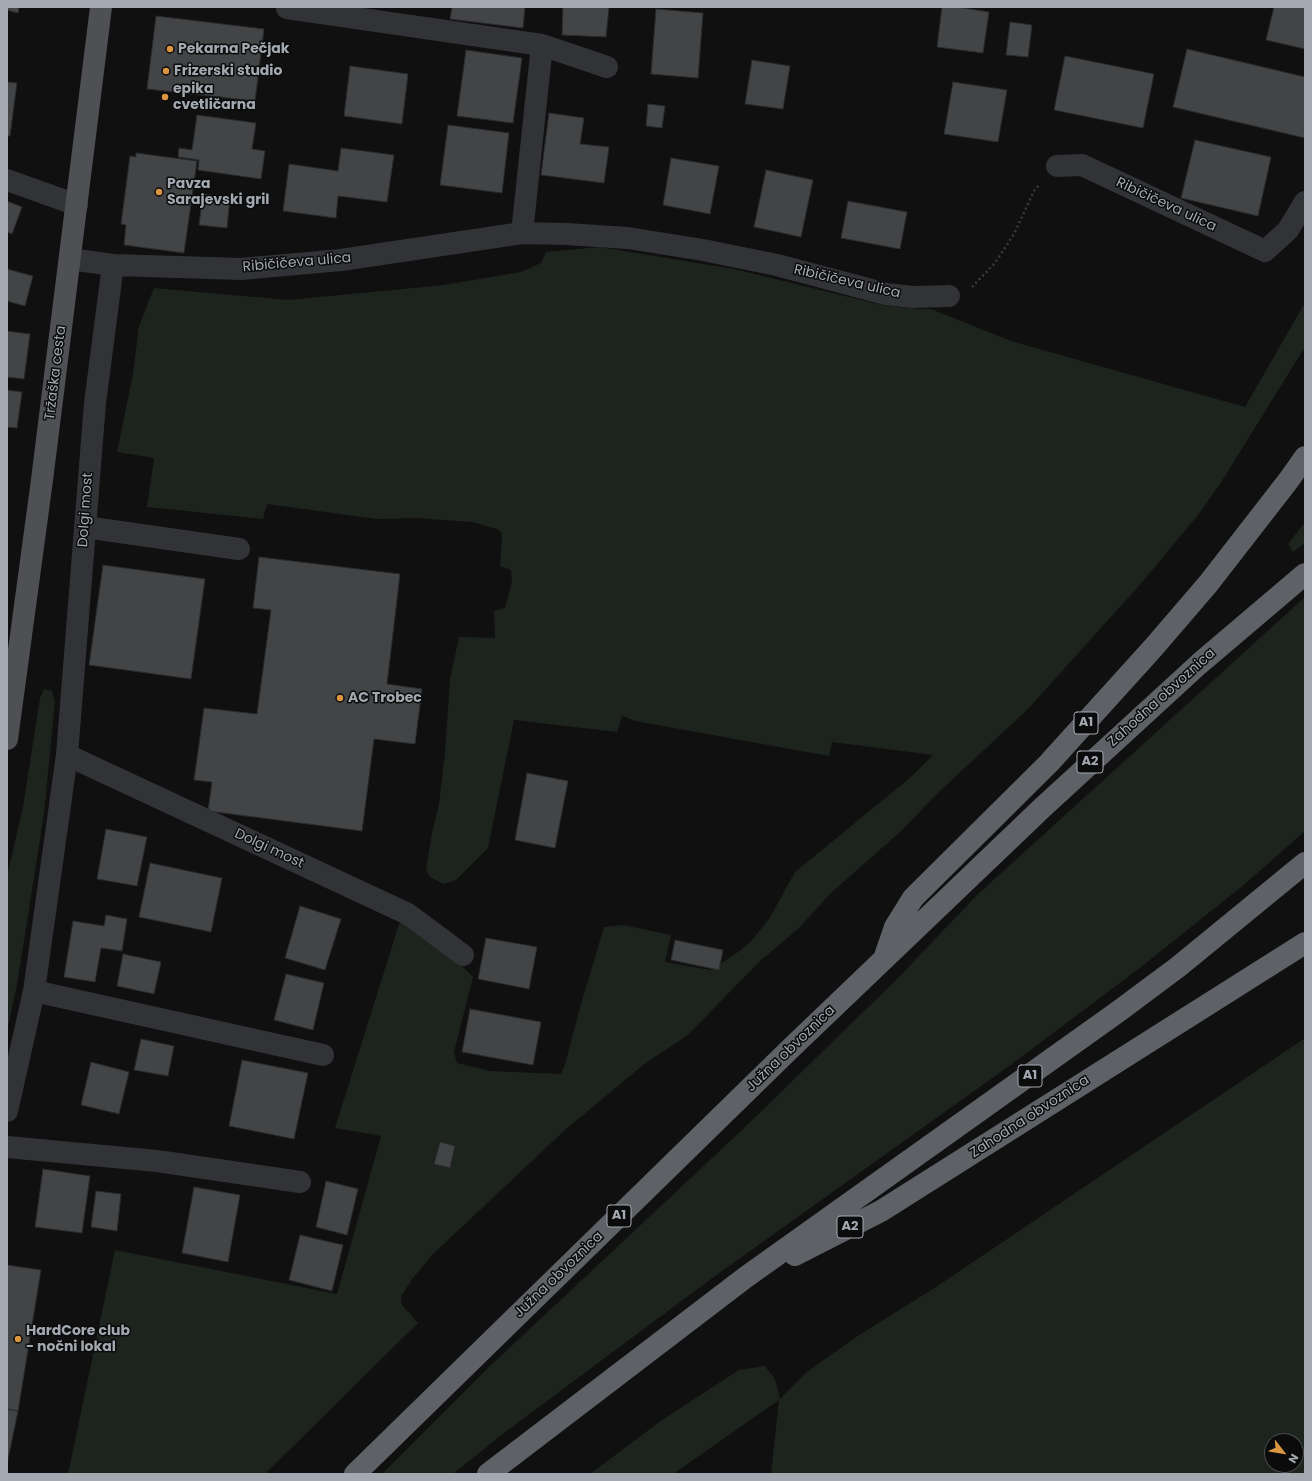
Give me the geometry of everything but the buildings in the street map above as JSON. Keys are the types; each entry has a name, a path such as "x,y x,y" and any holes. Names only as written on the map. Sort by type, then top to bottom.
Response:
{"highway":[{"name":"A1","path":"884,960 895,927 913,898 1049,763 1153,648 1208,584 1305,457"},
{"name":"Zahodna obvoznica","path":"884,960 1104,750 1199,664 1305,574"},
{"name":"A1","path":"488,1474 746,1277 1119,1011 1183,962 1305,863"},
{"name":"Zahodna obvoznica","path":"746,1277 817,1245 881,1211 1305,943"},
{"name":"Južna obvoznica","path":"355,1474 790,1049 884,960"}],"main road":[{"name":"Tržaška cesta","path":"7,739 42,480 101,7"}],"street":[{"path":"287,8 542,45 607,67"},
{"path":"522,233 542,45"},
{"name":"Ribičičeva ulica","path":"1057,166 1082,165 1265,251 1288,230 1305,202"},
{"path":"7,180 77,205"},
{"name":"Ribičičeva ulica","path":"70,259 113,265 241,269 341,260 522,233 566,234 635,239 703,250 777,265 886,294 913,298 949,296"},
{"name":"Dolgi most","path":"7,1111 34,991 67,755 95,403 113,265"},
{"path":"85,527 239,549"},
{"name":"Dolgi most","path":"67,755 408,914 463,955"},
{"path":"34,991 323,1055"},
{"path":"7,1147 158,1161 300,1182"}],"path":[{"path":"949,296 972,287 995,263 1014,234 1034,191 1057,166"}],"shaded area":[{"path":"600,247 734,269 882,305 931,309 1011,341 1245,407 1303,306 1305,308 1305,347 1220,484 1198,515 1138,587 1027,710 941,790 900,832 831,893 799,928 758,963 688,1035 647,1062 565,1130 432,1255 413,1278 401,1296 402,1305 418,1323 265,1474 68,1474 115,1250 337,1294 381,1136 335,1128 400,921 453,957 473,977 454,1052 457,1063 490,1071 561,1074 604,927 623,925 671,935 665,962 711,970 741,950 752,940 769,919 795,872 911,777 933,755 832,742 829,756 635,721 622,716 617,732 514,720 488,848 456,880 444,884 430,877 426,869 439,804 445,753 450,679 459,637 495,638 494,611 505,608 512,581 511,570 500,566 502,533 497,529 472,522 416,518 376,519 267,504 263,519 147,507 154,458 117,452 133,374 139,326 154,288 288,300 444,285 521,272 541,263 546,252"},
{"path":"1305,522 1305,543 1293,552 1288,544"},
{"path":"1305,597 1305,831 1245,884 1141,967 1012,1064 711,1279 504,1433 453,1474 382,1474 489,1367 742,1130 898,978 977,895"},
{"path":"44,689 52,691 55,702 44,814 17,985 7,1031 7,876 23,807 40,698"},
{"path":"1305,1038 1305,1474 771,1474 779,1400 673,1474 590,1474 662,1420 739,1370 765,1366 775,1379 780,1399 807,1372 856,1337 936,1287"}],"place":[{"name":"Pekarna Pečjak","path":"170,49"},
{"name":"Frizerski studio","path":"166,71"},
{"name":"epika cvetličarna","path":"165,97"},
{"name":"Pavza Sarajevski gril","path":"159,192"},
{"name":"AC Trobec","path":"340,698"},
{"name":"HardCore club - nočni lokal","path":"18,1339"}]}
